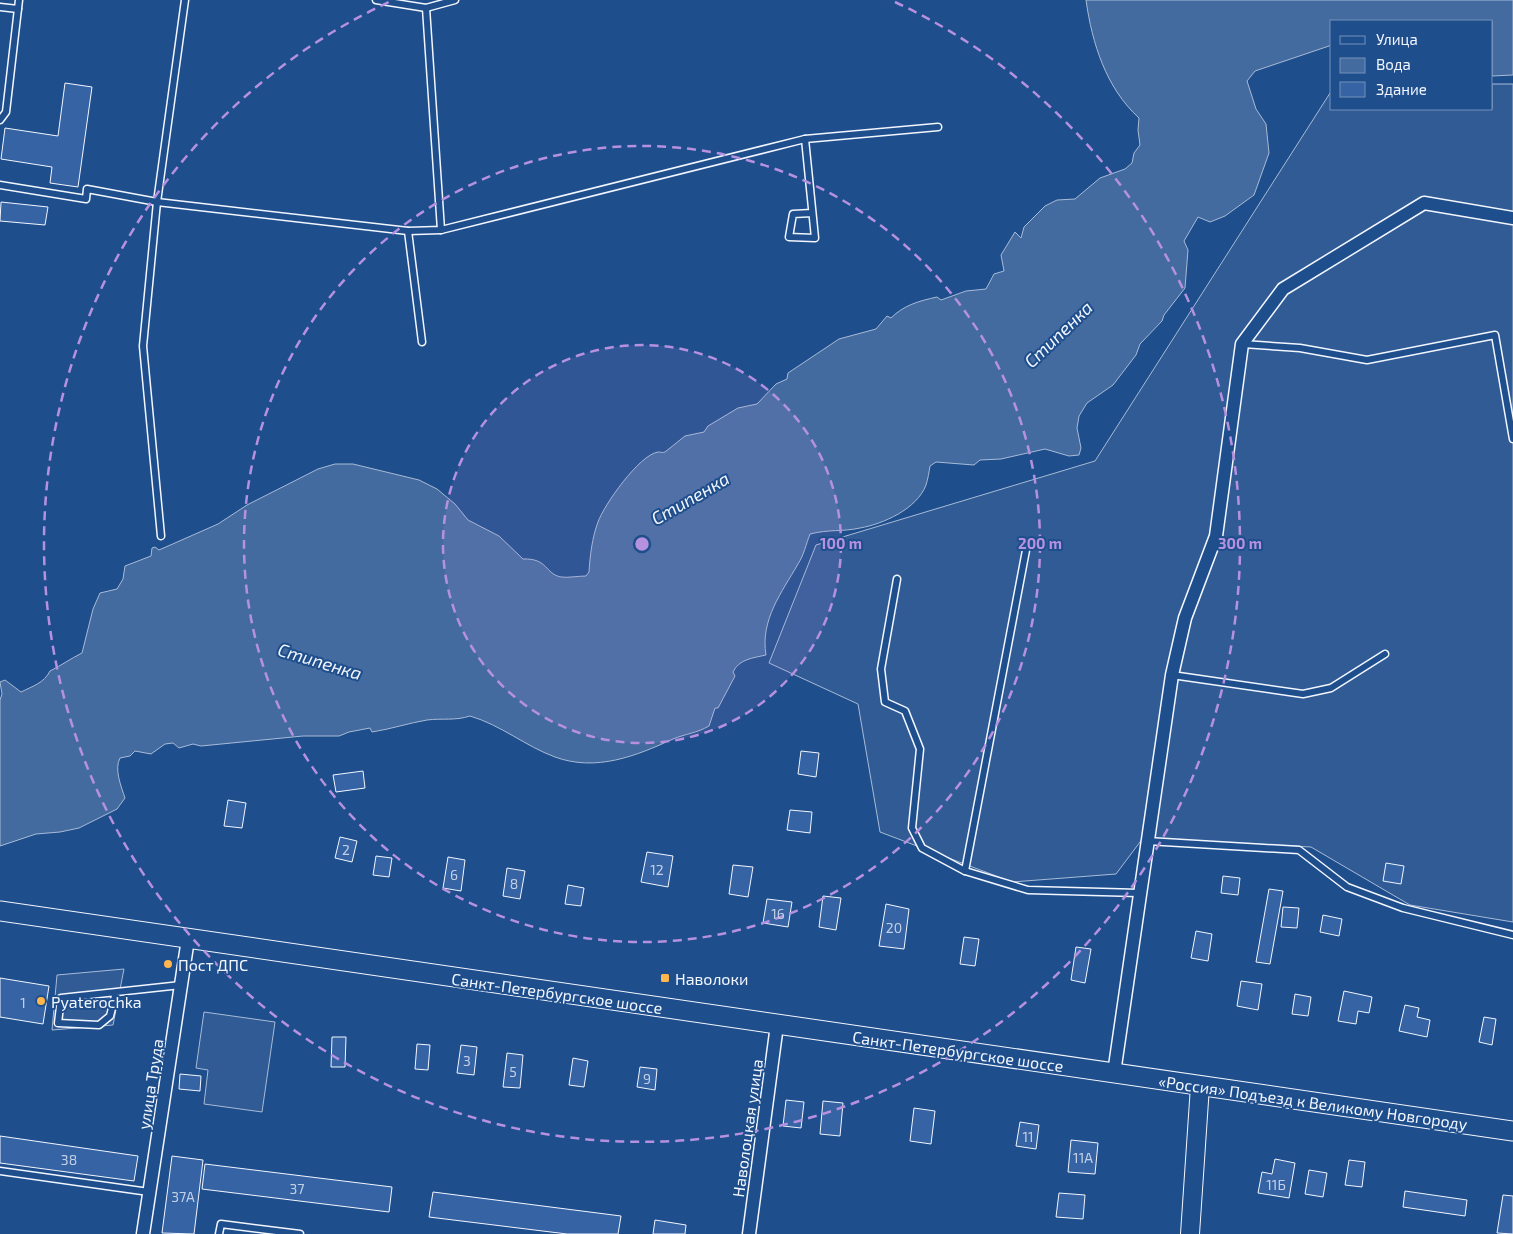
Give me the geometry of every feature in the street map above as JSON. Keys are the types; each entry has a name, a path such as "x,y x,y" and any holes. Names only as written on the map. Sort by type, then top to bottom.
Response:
{"main road":[{"name":"Санкт-Петербургское шоссе","path":"0,911 776,1026 1114,1073"},
{"name":"«Россия» Подъезд к Великому Новгороду","path":"1114,1073 1513,1131"}],"street":[{"path":"1114,1073 1172,675 1185,618 1216,536 1242,344 1283,289 1424,203 1513,218"},
{"name":"улица Труда","path":"143,1234 188,939"},
{"name":"Наволоцкая улица","path":"749,1234 776,1026"},
{"path":"1190,1234 1200,1086"}],"lane":[{"path":"0,120 6,112 19,0"},
{"path":"161,536 143,346 157,202 185,0"},
{"path":"376,0 426,8 455,0"},
{"path":"0,7 18,8"},
{"path":"426,8 441,230"},
{"path":"0,186 86,199 87,189 157,202 408,230 441,230 805,139 938,127"},
{"path":"805,139 815,238 789,237 793,214 812,213"},
{"path":"408,230 422,342"},
{"path":"1242,344 1300,348 1367,360 1496,335 1513,439"},
{"path":"965,871 1027,545"},
{"path":"897,579 881,669 886,702 905,711 920,749 912,828 922,848 965,871 1028,890 1139,893"},
{"path":"1172,675 1303,694 1330,688 1385,654"},
{"path":"1147,841 1299,850 1347,887 1403,908 1513,935"},
{"path":"116,992 110,1016 100,1025 58,1023 61,998 116,992 181,985"},
{"path":"0,1172 150,1192"},
{"path":"220,1234 221,1224 300,1234"}],"shaded area":[{"path":"1493,84 1513,84 1513,922 1410,905 1311,847 1143,838 1116,874 1012,882 880,832 858,704 769,663 816,545 1095,461 1330,93 1330,110 1493,110"},
{"path":"124,969 113,1025 52,1030 57,975"},
{"path":"204,1012 275,1022 262,1112 204,1104 208,1070 196,1068"}],"water":[{"name":"Стипенка","path":"1086,0 1513,0 1513,75 1493,76 1493,20 1330,20 1330,46 1255,71 1247,81 1256,109 1266,124 1269,153 1254,195 1225,216 1210,222 1198,217 1184,241 1188,250 1185,288 1164,315 1162,321 1140,344 1136,355 1113,385 1087,403 1079,416 1077,428 1081,448 1079,455 1069,456 1045,449 1001,459 980,460 974,465 936,462 930,466 927,483 922,494 898,514 869,526 810,534 802,557 779,596 769,618 765,642 766,655 739,664 733,672 735,676 718,708 715,708 709,726 630,756 616,760 586,763 555,757 470,716 427,720 372,732 370,728 339,736 303,736 201,746 193,744 179,748 173,743 165,744 151,754 135,751 130,756 120,758 118,772 125,798 117,809 79,828 36,834 0,846 0,700 2,694 0,682 5,680 21,692 41,681 50,671 82,653 93,609 100,593 117,589 123,579 125,566 151,556 152,548 155,547 159,550 218,524 247,505 318,469 335,464 353,464 419,480 437,489 455,504 468,520 499,536 523,559 531,559 542,563 552,573 561,577 586,576 589,572 594,534 607,504 632,471 650,455 665,452 685,436 704,432 708,426 738,408 757,404 776,384 787,379 788,373 839,339 876,329 887,316 891,318 901,310 918,302 937,297 941,300 966,291 986,289 994,274 1004,271 1001,255 1015,232 1021,238 1024,227 1045,206 1057,200 1075,199 1100,178 1125,169 1132,163 1134,153 1140,145 1139,118 1127,106 1109,79 1102,64"}],"building":[{"path":"65,83 92,87 78,187 50,183 52,167 1,159 5,128 58,136"},
{"path":"1,202 48,207 45,225 0,221"},
{"path":"801,751 819,753 816,777 798,774"},
{"path":"363,771 365,788 336,792 333,775"},
{"path":"228,800 246,803 242,828 224,826"},
{"path":"790,810 812,812 810,833 787,830"},
{"path":"340,837 357,841 352,862 335,858"},
{"path":"647,852 673,856 668,887 641,882"},
{"path":"376,856 392,858 389,877 373,875"},
{"path":"448,857 465,860 461,891 443,888"},
{"path":"1386,863 1404,866 1401,884 1383,881"},
{"path":"733,865 753,867 748,897 729,894"},
{"path":"507,868 525,871 520,899 503,896"},
{"path":"1223,876 1240,878 1238,895 1221,893"},
{"path":"568,885 584,888 581,906 565,904"},
{"path":"1269,889 1283,891 1270,964 1256,962"},
{"path":"823,896 841,898 836,930 819,927"},
{"path":"767,899 792,902 788,927 763,923"},
{"path":"886,904 909,909 904,949 879,946"},
{"path":"1283,907 1299,908 1297,928 1281,927"},
{"path":"1323,915 1342,919 1339,936 1320,932"},
{"path":"1196,931 1212,934 1208,961 1191,958"},
{"path":"964,937 979,939 975,966 960,964"},
{"path":"1076,947 1091,949 1085,983 1071,980"},
{"path":"0,978 49,986 43,1024 0,1017"},
{"path":"1241,981 1262,984 1258,1010 1237,1006"},
{"path":"1344,991 1372,997 1369,1013 1358,1011 1356,1024 1338,1021"},
{"path":"1295,994 1311,997 1308,1016 1292,1014"},
{"path":"1405,1005 1419,1008 1417,1017 1430,1020 1427,1037 1399,1031"},
{"path":"1484,1017 1496,1019 1492,1045 1479,1042"},
{"path":"332,1037 346,1037 345,1067 331,1067"},
{"path":"417,1044 430,1045 428,1070 415,1069"},
{"path":"461,1045 477,1047 474,1075 457,1073"},
{"path":"507,1053 523,1055 520,1088 503,1087"},
{"path":"573,1058 588,1061 584,1087 569,1085"},
{"path":"640,1067 657,1069 655,1090 637,1087"},
{"path":"180,1074 201,1076 200,1091 179,1089"},
{"path":"786,1100 804,1102 801,1128 783,1126"},
{"path":"823,1101 843,1103 840,1136 820,1134"},
{"path":"914,1108 935,1111 931,1144 910,1141"},
{"path":"1020,1122 1039,1125 1036,1149 1016,1146"},
{"path":"0,1136 138,1156 134,1181 0,1163"},
{"path":"1071,1140 1098,1143 1095,1174 1068,1172"},
{"path":"172,1156 203,1160 194,1234 162,1233"},
{"path":"1275,1159 1295,1163 1289,1198 1258,1193 1262,1172 1272,1174"},
{"path":"1349,1160 1365,1162 1362,1187 1345,1185"},
{"path":"205,1164 392,1187 389,1212 202,1189"},
{"path":"1309,1170 1327,1173 1323,1197 1305,1194"},
{"path":"1405,1191 1467,1200 1465,1216 1403,1207"},
{"path":"433,1192 621,1216 618,1234 567,1234 429,1217"},
{"path":"1059,1193 1085,1195 1083,1219 1056,1217"},
{"path":"1503,1195 1513,1196 1513,1234 1497,1233"},
{"path":"655,1220 686,1225 685,1234 653,1234"}],"place":[{"name":"Пост ДПС","path":"168,964"},
{"name":"Наволоки","path":"665,978"},
{"name":"Pyaterochka","path":"41,1001"}]}
